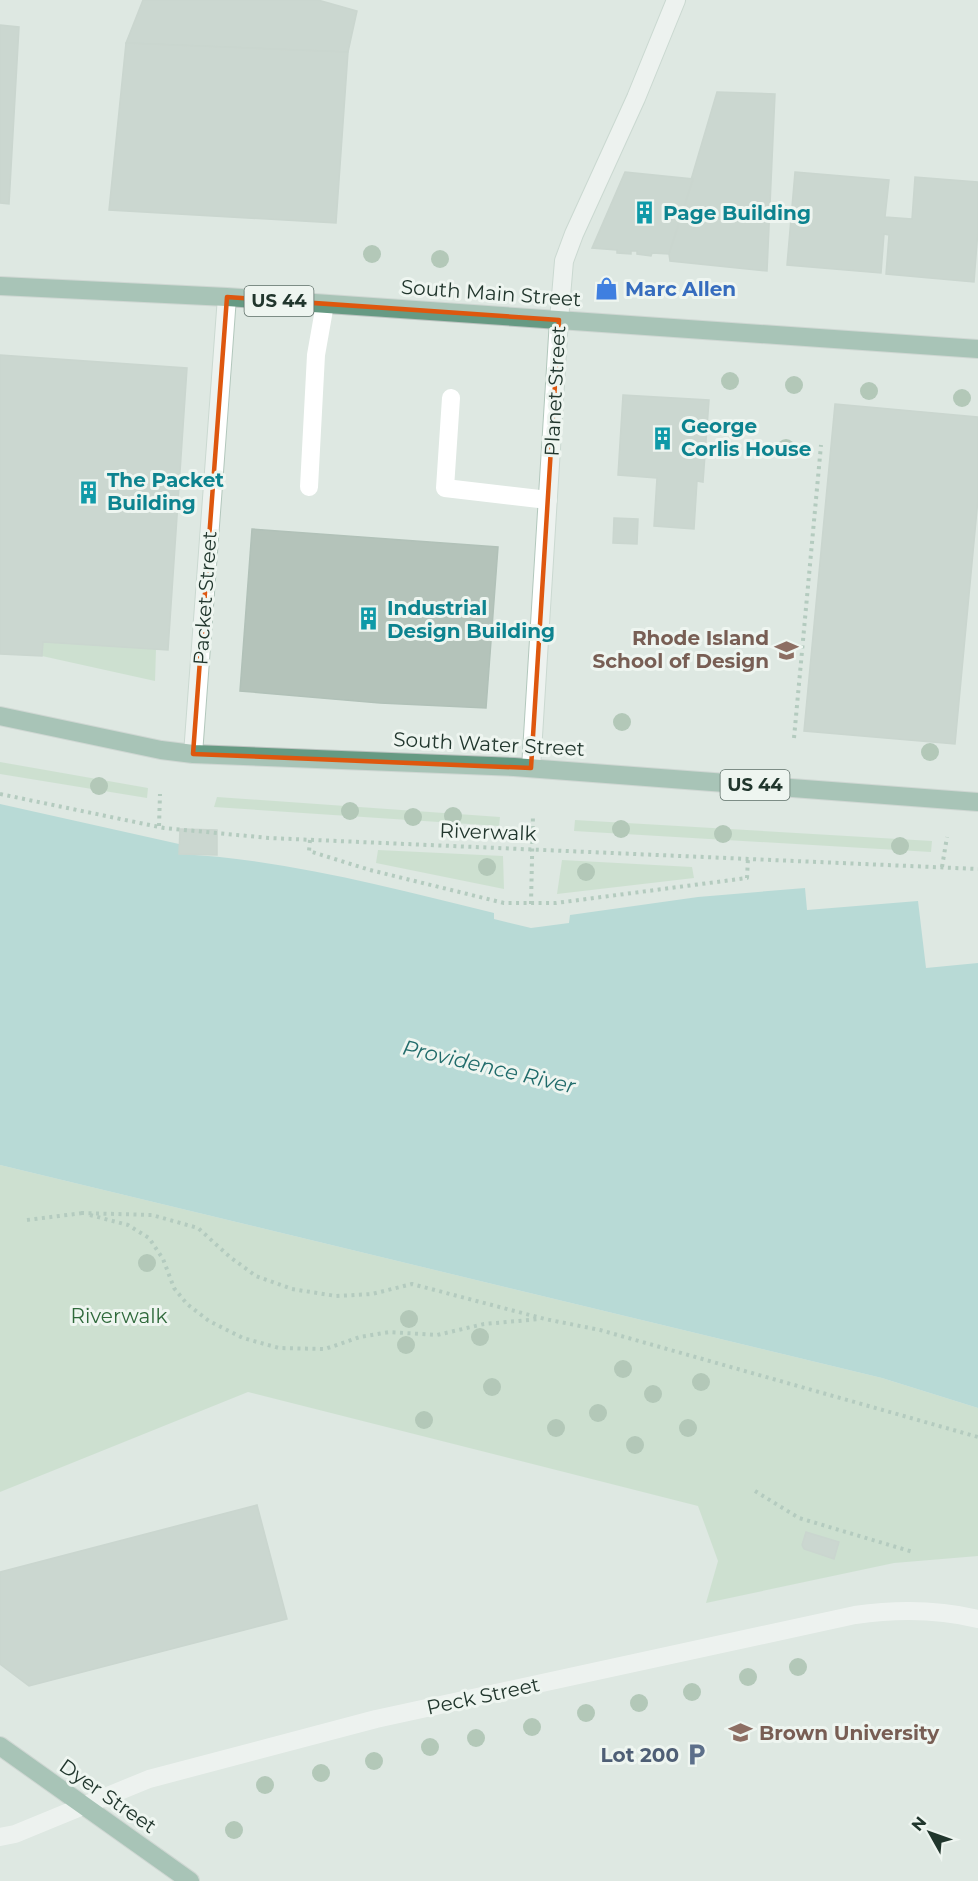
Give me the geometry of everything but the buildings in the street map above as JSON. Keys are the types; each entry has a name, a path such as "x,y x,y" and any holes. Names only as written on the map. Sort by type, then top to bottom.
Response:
{"main road":[{"name":"South Main Street","path":"0,286 227,297 978,349"},
{"name":"South Water Street","path":"0,716 161,750 193,754 531,768 978,801"},
{"name":"Dyer Street","path":"0,1746 190,1881"}],"street":[{"name":"Planet Street","path":"531,768 558,320 564,261 636,99 676,0"},
{"name":"Packet Street","path":"193,754 227,297"},
{"path":"309,487 316,355 326,304"},
{"path":"451,398 445,488 548,500"},
{"name":"Peck Street","path":"0,1837 15,1834 149,1779 376,1719 855,1615 882,1611 923,1611 978,1619"}],"path":[{"path":"794,738 820,445"},
{"name":"Riverwalk","path":"0,794 159,826 269,838 978,869"},
{"path":"159,826 160,794"},
{"path":"531,903 533,814"},
{"path":"942,867 946,837"},
{"path":"310,840 309,851 370,870 504,903 556,903 747,878 748,858"},
{"path":"27,1220 81,1213 152,1215 198,1228 230,1257 256,1275 292,1289 336,1296 372,1294 412,1284 545,1319 600,1330 978,1437"},
{"path":"81,1213 128,1225 149,1238 163,1259 174,1288 187,1304 209,1322 243,1338 279,1348 325,1349 360,1337 389,1332 437,1335 484,1324 545,1319"},
{"path":"755,1491 799,1518 913,1552"}],"highlighted area":[{"path":"227,297 559,320 531,768 193,754"}],"green space":[{"path":"43,642 156,649 155,681 42,656"},
{"path":"0,762 148,788 147,798 0,774"},
{"path":"217,797 500,817 499,826 214,807"},
{"path":"575,820 932,841 931,852 574,831"},
{"path":"378,850 503,856 504,889 376,863"},
{"path":"562,860 692,867 694,878 557,894"},
{"name":"Riverwalk","path":"0,1165 882,1378 978,1408 978,1556 894,1563 706,1603 718,1561 698,1506 248,1392 0,1492"}],"water":[{"name":"Providence River","path":"0,804 179,844 179,854 258,862 338,876 494,913 494,919 531,928 569,923 570,915 698,897 805,888 807,910 918,901 926,968 978,963 978,1408 882,1378 0,1165"}],"place":[{"name":"Page Building","path":"645,213"},
{"name":"Marc Allen","path":"607,289"},
{"name":"George Corlis House","path":"663,438"},
{"name":"The Packet Building","path":"89,492"},
{"name":"Industrial Design Building","path":"369,619"},
{"name":"Rhode Island School of Design","path":"787,650"},
{"name":"Brown University","path":"741,1733"},
{"name":"Lot 200","path":"697,1755"}]}
